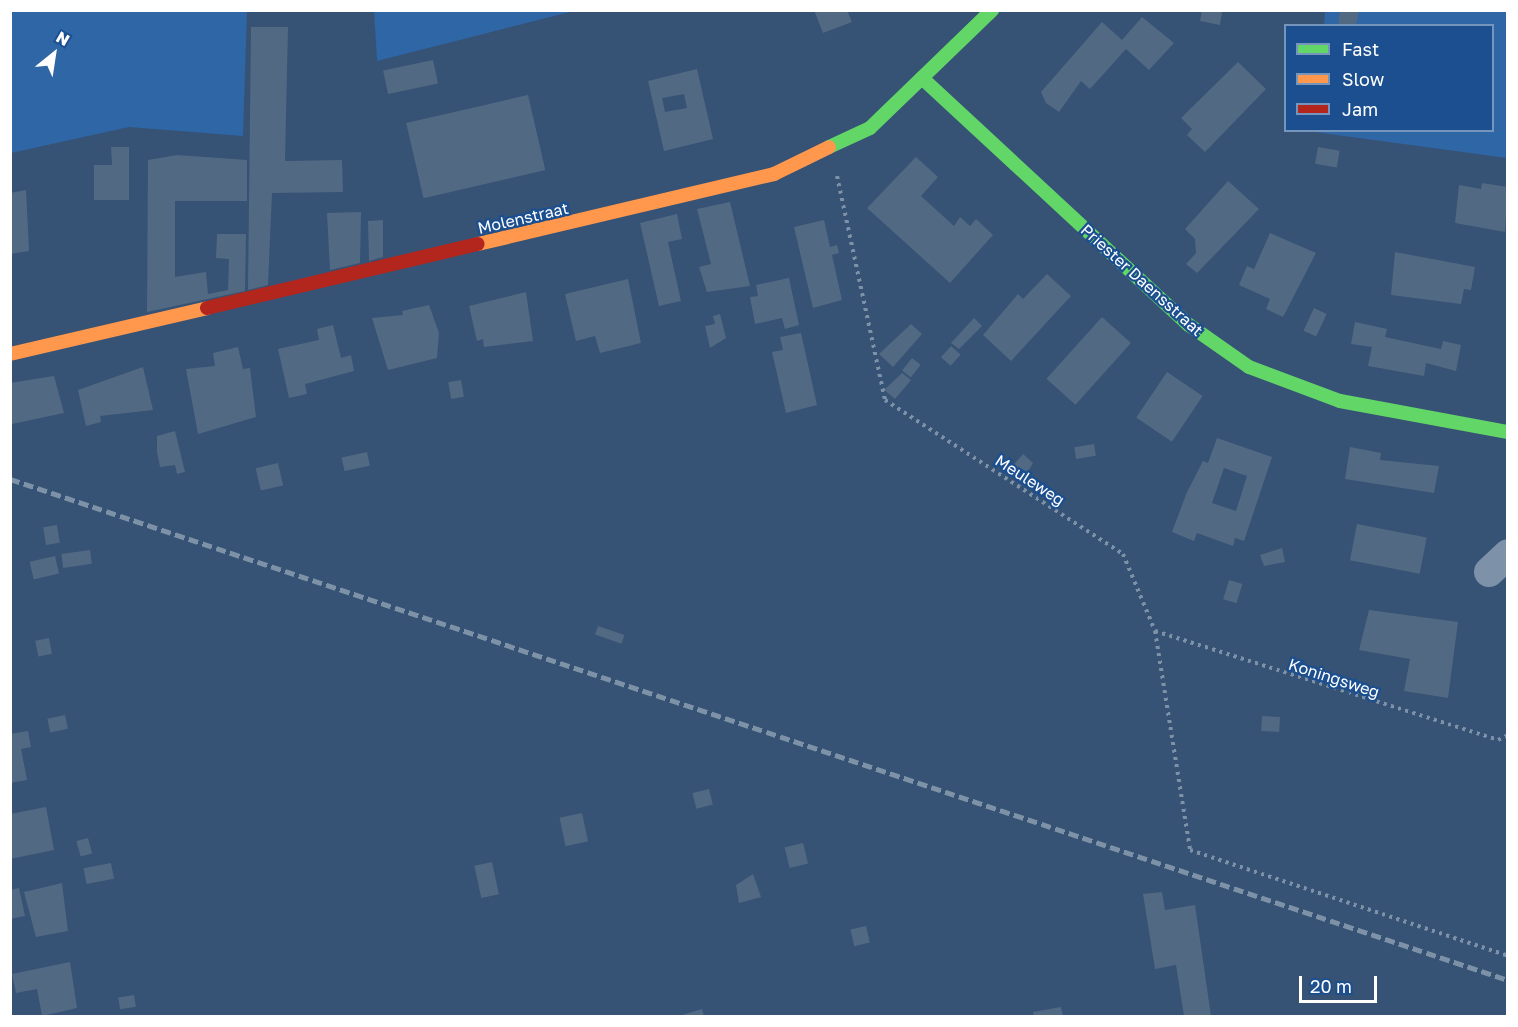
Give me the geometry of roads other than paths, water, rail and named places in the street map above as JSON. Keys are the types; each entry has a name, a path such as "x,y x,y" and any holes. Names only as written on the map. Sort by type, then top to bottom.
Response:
{"street":[{"name":"Molenstraat","path":"10,354 630,210 774,174 831,149 870,128 992,10"},
{"name":"Priester Daensstraat","path":"922,78 1189,325 1249,367 1340,401 1508,432"}],"railway":[{"path":"10,479 1508,980"}]}
